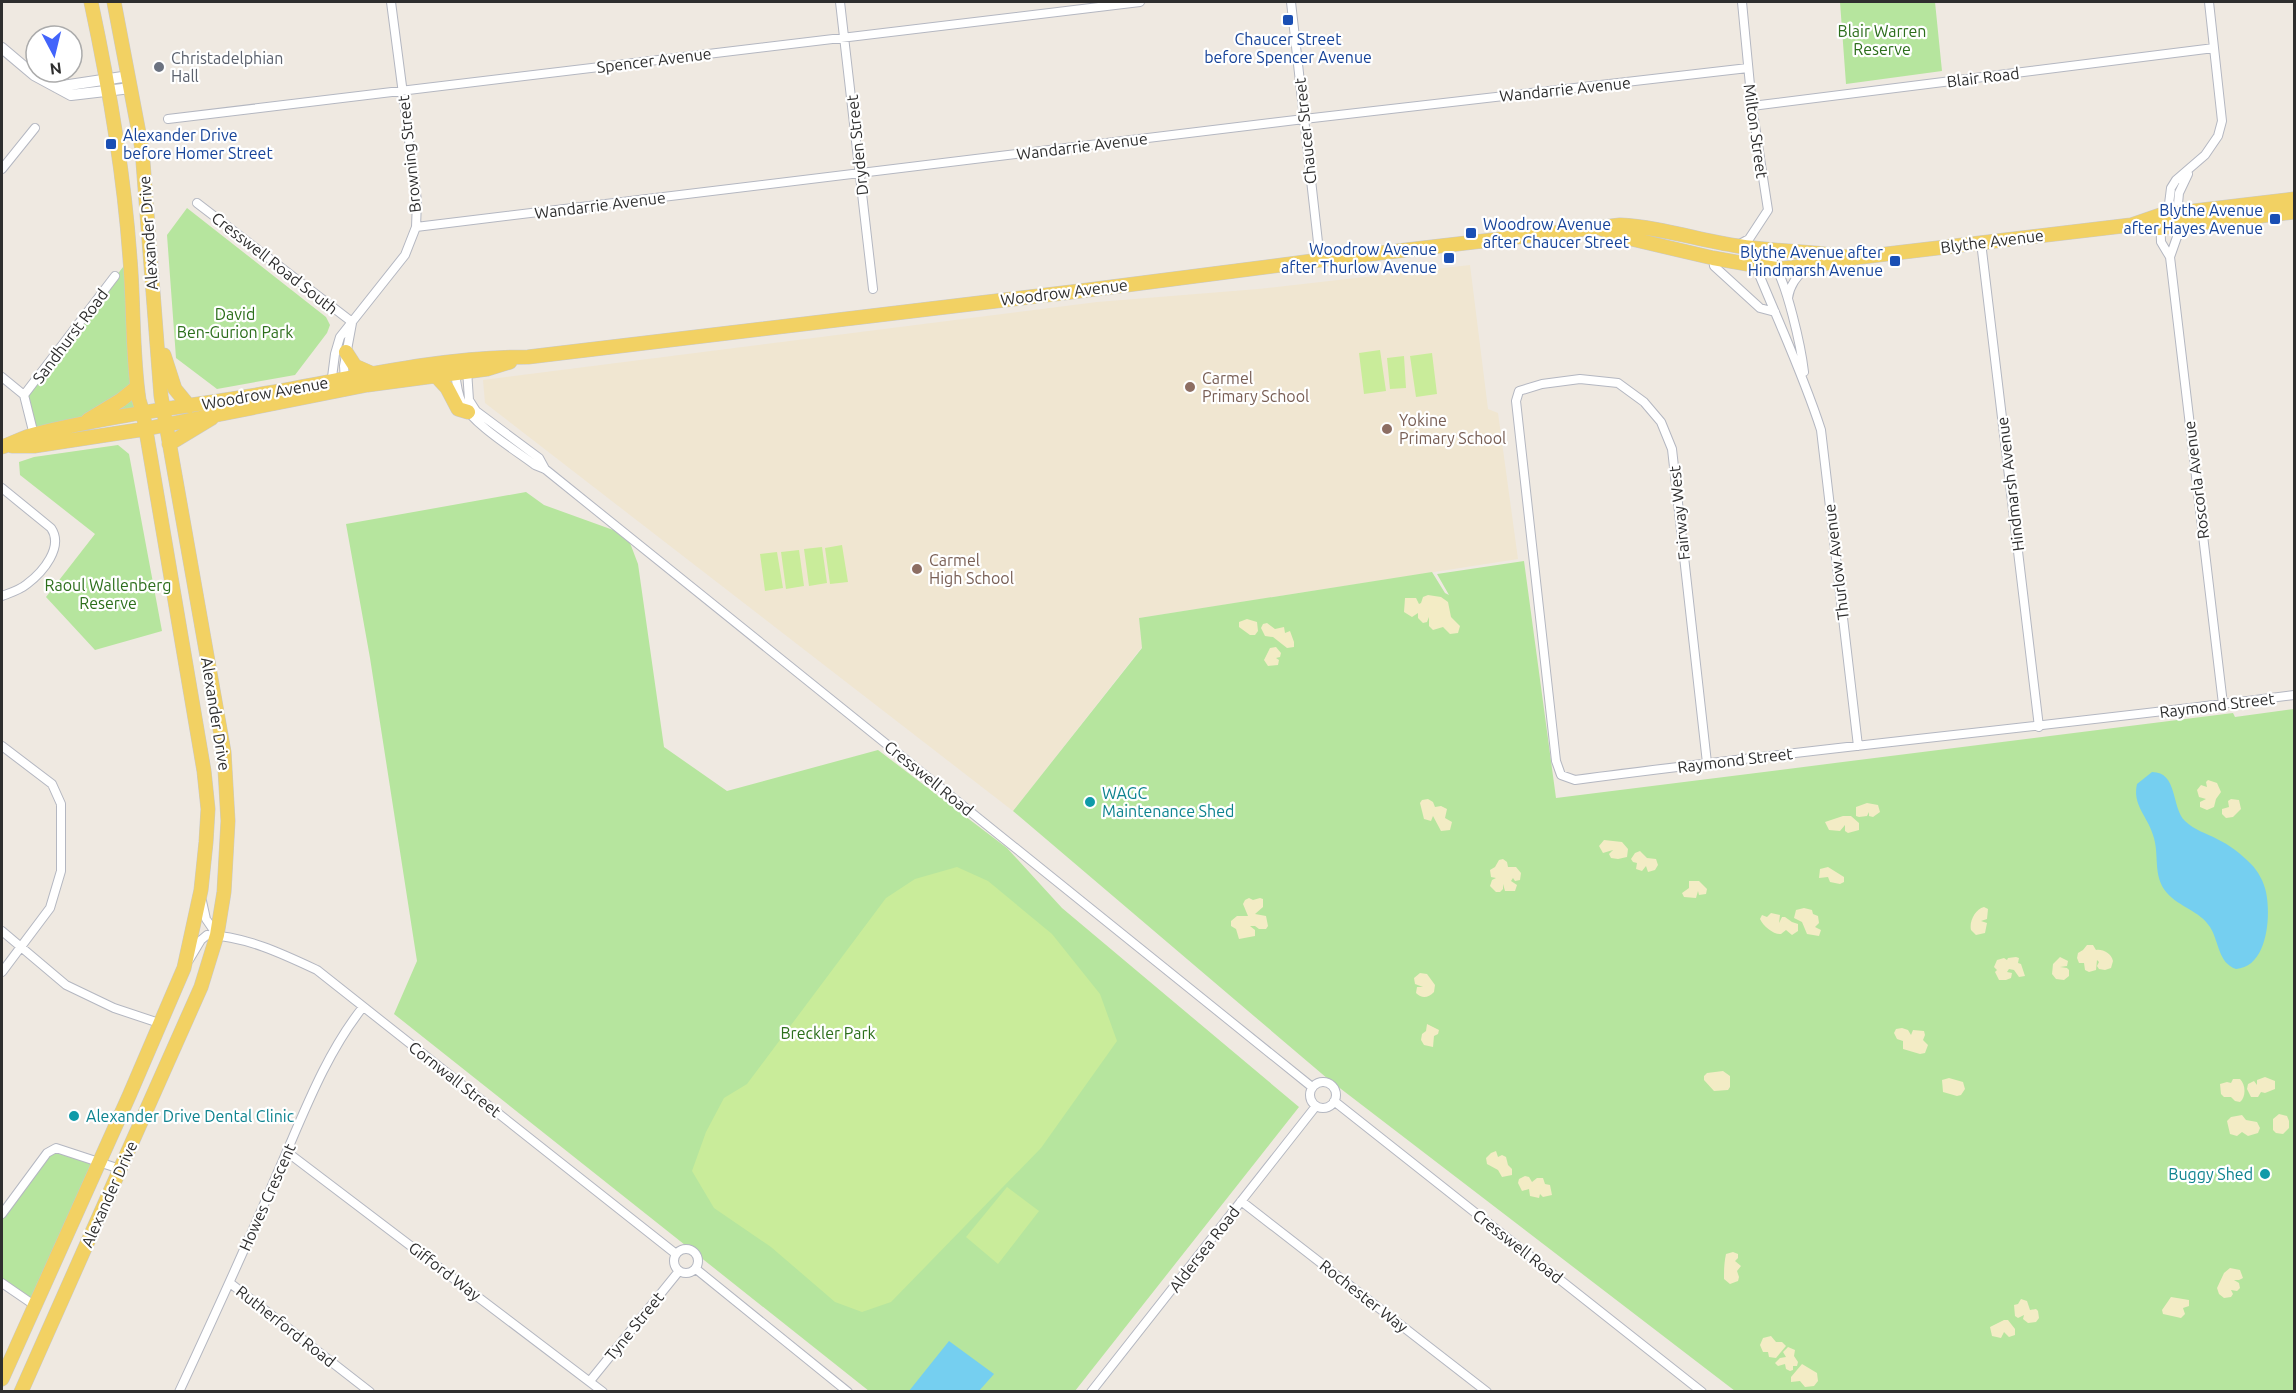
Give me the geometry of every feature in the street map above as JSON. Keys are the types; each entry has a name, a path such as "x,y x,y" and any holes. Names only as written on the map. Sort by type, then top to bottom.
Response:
{"main road":[{"name":"Alexander Drive","path":"2,1379 184,968 201,890 207,842 204,771 137,387 130,258 108,85 91,2"},
{"name":"Alexander Drive","path":"21,1392 201,987 217,935 224,892 228,821 224,752 166,425 156,340 142,149 114,2"},
{"name":"Blythe Avenue","path":"1713,258 1776,269 1807,266 1981,242 2160,222 2295,199"},
{"name":"Blythe Avenue","path":"2177,219 2295,212"},
{"name":"Woodrow Avenue","path":"3,447 34,435 143,413 338,385 435,375 486,357 528,357 1620,225 1736,246"},
{"name":"Woodrow Avenue","path":"1600,229 1619,236 1713,258"},
{"name":"Blythe Avenue","path":"1736,246 1817,252 1853,258"},
{"path":"156,340 163,352 172,382 189,406"},
{"path":"346,352 355,366 371,373"},
{"name":"Woodrow Avenue","path":"3,447 34,446 145,429 216,415 338,385 371,373 461,366"},
{"path":"435,375 447,388 458,409 468,412"},
{"path":"79,426 121,400 137,387"},
{"path":"169,444 216,415"}],"street":[{"name":"Browning Street","path":"338,385 340,337 405,255 416,227 417,201 392,2"},
{"name":"Dryden Street","path":"840,2 873,289"},
{"name":"Spencer Avenue","path":"168,119 1140,2"},
{"name":"Chaucer Street","path":"1292,2 1320,260"},
{"name":"Milton Street","path":"1736,246 1749,239 1768,210 1752,106 1742,2"},
{"path":"2160,222 2169,204 2171,188 2176,180 2189,171 2213,144 2222,122 2209,2"},
{"path":"2,48 34,75 71,95 78,95 108,85 130,82"},
{"name":"Blair Road","path":"1752,106 2214,48"},
{"name":"Wandarrie Avenue","path":"416,227 1304,119 1748,68"},
{"path":"2,170 35,128"},
{"name":"Roscorla Avenue","path":"2170,257 2177,237 2179,193 2189,171"},
{"name":"Cresswell Road South","path":"197,203 352,322"},
{"name":"Roscorla Avenue","path":"2160,222 2161,242 2170,257 2223,704"},
{"name":"Hindmarsh Avenue","path":"1981,242 2039,727"},
{"name":"Thurlow Avenue","path":"1759,249 1773,261 1788,303 1802,354 1804,380"},
{"path":"1713,258 1714,266 1760,308 1775,312"},
{"path":"1788,303 1790,288 1795,278 1807,266"},
{"name":"Thurlow Avenue","path":"1755,267 1804,380 1821,430 1858,746"},
{"name":"Sandhurst Road","path":"24,395 115,276"},
{"name":"Browning Street","path":"338,385 352,322"},
{"name":"Cresswell Road","path":"461,366 459,394 468,412 525,458 545,469 1312,1087 1321,1082 1330,1084 1336,1092 1334,1101 1702,1392"},
{"name":"Cresswell Road","path":"461,366 469,400 476,411 539,458 545,469"},
{"path":"2,377 24,395 34,435"},
{"name":"Fairway West","path":"1520,391 1542,384 1580,379 1618,383 1644,402 1661,422 1672,449 1707,763"},
{"name":"Raymond Street","path":"1520,391 1516,401 1556,761 1561,775 1575,780 2295,695"},
{"path":"2,488 51,528 56,543 54,551 34,578 26,585 2,596"},
{"path":"2,746 52,784 61,804 61,871 50,908 2,972"},
{"path":"201,890 202,909 217,935"},
{"path":"2,931 66,985 114,1008 159,1023"},
{"path":"184,968 201,940 207,935 217,935"},
{"name":"Cornwall Street","path":"217,935 270,949 316,970 676,1254"},
{"name":"Howes Crescent","path":"179,1392 339,1041 363,1007"},
{"path":"1312,1087 1311,1099 1316,1106 1326,1107 1334,1101"},
{"name":"Aldersea Road","path":"1091,1392 1316,1106"},
{"path":"2,1214 47,1154 57,1148 120,1170"},
{"name":"Gifford Way","path":"287,1152 603,1392"},
{"name":"Rochester Way","path":"1241,1201 1487,1392"},
{"path":"683,1250 693,1252 698,1258 696,1269 686,1274 679,1271 674,1263 676,1254 683,1250"},
{"path":"696,1269 848,1392"},
{"name":"Tyne Street","path":"590,1381 679,1271"},
{"path":"2,1283 34,1305"},
{"name":"Rutherford Road","path":"230,1283 370,1392"}],"shaded area":[{"name":"Carmel High School","path":"1470,265 1488,409 1498,413 1518,559 1139,618 1142,647 1013,811 485,403 483,380 1097,302 1258,289"}],"green space":[{"name":"Blair Warren Reserve","path":"1840,2 1935,2 1942,71 1846,84"},
{"name":"David Ben-Gurion Park","path":"187,208 326,317 330,325 327,333 295,375 217,389 176,358 167,235"},
{"path":"130,258 143,413 34,435 24,395"},
{"path":"1380,350 1386,391 1364,394 1359,353"},
{"path":"1432,353 1437,394 1416,397 1410,356"},
{"path":"1404,356 1406,388 1390,389 1387,358"},
{"name":"Raoul Wallenberg Reserve","path":"118,445 129,454 162,631 95,650 46,597 95,534 20,475 19,462 34,457"},
{"name":"Breckler Park","path":"526,492 544,505 627,535 638,564 664,747 727,791 878,750 1007,848 1062,908 1299,1107 1075,1391 869,1391 394,1014 417,961 370,658 346,524"},
{"path":"842,545 848,582 830,584 825,548"},
{"path":"822,547 827,583 809,586 804,549"},
{"path":"799,550 804,586 786,589 781,552"},
{"path":"777,552 783,588 765,591 760,554"},
{"path":"1524,561 1556,798 2233,713 2235,717 2294,709 2294,1391 1735,1391 1328,1079 1013,811 1142,648 1139,618 1432,572 1445,593 1449,595 1437,574"},
{"path":"957,867 988,881 1052,934 1100,994 1117,1041 1041,1148 891,1302 862,1312 835,1302 771,1247 714,1208 692,1171 706,1132 724,1098 747,1084 886,898 915,879"},
{"path":"56,1148 99,1162 34,1305 2,1283 2,1214"},
{"path":"1007,1187 1039,1211 998,1264 966,1237"}],"sand":[{"path":"1428,595 1441,597 1448,602 1451,617 1460,626 1458,633 1450,634 1443,627 1433,630 1429,626 1429,617 1427,622 1423,623 1418,618 1418,613 1412,617 1404,612 1405,598 1416,598 1419,604 1423,597"},
{"path":"1247,619 1257,622 1258,631 1255,635 1250,635 1239,627 1239,622"},
{"path":"1267,623 1275,629 1284,627 1285,633 1290,631 1294,647 1287,648 1273,637 1265,636 1261,628"},
{"path":"1276,647 1281,653 1280,657 1276,658 1279,660 1278,665 1268,666 1264,660 1270,648"},
{"path":"2208,780 2217,783 2221,792 2214,807 2207,810 2200,807 2200,802 2206,799 2199,797 2197,790 2201,785 2207,787"},
{"path":"1428,799 1435,807 1441,806 1447,809 1445,818 1452,822 1450,830 1441,831 1433,816 1431,821 1424,819 1420,803"},
{"path":"2239,800 2241,809 2233,817 2226,818 2222,814 2222,809 2229,807 2228,801"},
{"path":"1867,803 1878,805 1880,812 1873,817 1869,816 1869,812 1867,816 1856,816 1856,807"},
{"path":"1851,816 1859,823 1859,830 1848,833 1845,831 1845,825 1840,831 1829,830 1825,822"},
{"path":"1604,840 1622,842 1628,849 1627,857 1611,858 1609,854 1613,850 1603,853 1599,846"},
{"path":"1640,851 1647,858 1656,859 1658,865 1655,870 1648,872 1646,866 1642,871 1636,869 1637,863 1631,859 1635,853"},
{"path":"1503,859 1507,862 1508,867 1516,867 1521,873 1520,880 1515,881 1513,878 1511,881 1517,885 1515,891 1505,891 1503,884 1503,889 1496,892 1490,886 1492,880 1496,878 1491,877 1490,870 1499,860"},
{"path":"1828,867 1844,877 1844,882 1840,884 1830,882 1828,877 1819,878 1820,869"},
{"path":"1689,881 1699,881 1707,889 1706,894 1699,895 1698,891 1696,898 1684,897 1682,893 1689,888"},
{"path":"1249,898 1263,899 1263,907 1255,914 1266,916 1268,926 1266,929 1259,929 1250,926 1255,930 1255,936 1239,939 1236,929 1231,926 1231,921 1237,916 1248,916 1243,904"},
{"path":"1984,907 1988,909 1987,919 1981,921 1987,923 1985,933 1976,935 1971,930 1972,920 1975,913"},
{"path":"1804,908 1812,910 1813,914 1818,916 1819,923 1815,927 1821,930 1819,936 1807,934 1802,922 1794,918 1796,910"},
{"path":"1771,913 1780,915 1779,923 1782,917 1785,917 1798,924 1798,931 1792,935 1786,930 1778,934 1769,930 1760,919 1762,915 1767,917"},
{"path":"2087,945 2093,945 2096,950 2109,954 2113,961 2111,968 2099,969 2097,960 2096,970 2089,972 2085,970 2084,963 2079,963 2077,958 2078,953"},
{"path":"2060,957 2068,961 2067,966 2060,967 2069,970 2069,976 2064,980 2056,979 2052,974 2053,964"},
{"path":"2019,958 2018,963 2021,964 2025,976 2019,977 2014,970 2009,969 2007,972 2012,973 2011,978 1999,980 1994,967 1997,960"},
{"path":"1420,973 1427,974 1435,985 1434,992 1427,997 1416,993 1417,987 1423,987 1415,984 1414,978"},
{"path":"1427,1024 1439,1030 1434,1036 1433,1047 1424,1045 1421,1040"},
{"path":"1896,1029 1908,1030 1911,1035 1913,1030 1924,1031 1923,1040 1928,1045 1925,1053 1920,1054 1903,1049 1903,1041 1897,1039 1894,1033"},
{"path":"1723,1071 1730,1076 1730,1087 1728,1090 1714,1091 1704,1080 1704,1076 1707,1073"},
{"path":"2265,1077 2275,1081 2275,1089 2265,1093 2261,1092 2258,1097 2251,1097 2247,1089 2248,1084 2254,1081 2257,1085 2257,1080"},
{"path":"1949,1078 1963,1082 1965,1089 1961,1095 1943,1092 1942,1080"},
{"path":"2233,1079 2240,1079 2243,1084 2244,1094 2240,1102 2221,1094 2220,1084 2231,1083"},
{"path":"2279,1114 2287,1116 2289,1121 2289,1128 2283,1134 2273,1130 2273,1119"},
{"path":"2242,1115 2246,1120 2257,1122 2260,1128 2258,1133 2248,1136 2242,1132 2237,1136 2230,1134 2227,1121 2231,1117"},
{"path":"1496,1151 1498,1157 1502,1155 1506,1157 1512,1169 1512,1175 1502,1177 1498,1170 1487,1164 1486,1158"},
{"path":"1529,1177 1532,1182 1537,1178 1543,1178 1545,1184 1550,1185 1552,1195 1543,1197 1540,1194 1539,1198 1530,1196 1529,1189 1522,1191 1518,1183 1519,1179"},
{"path":"1733,1252 1738,1254 1735,1261 1741,1266 1737,1271 1738,1281 1730,1284 1724,1279 1724,1264 1726,1254"},
{"path":"2230,1268 2240,1270 2243,1278 2234,1280 2239,1283 2240,1288 2237,1291 2231,1290 2233,1294 2231,1297 2224,1298 2219,1294 2217,1288 2224,1273"},
{"path":"2171,1297 2189,1300 2189,1306 2183,1308 2185,1314 2181,1318 2163,1314 2162,1310"},
{"path":"2021,1299 2027,1301 2030,1310 2038,1311 2039,1318 2036,1322 2028,1323 2023,1319 2024,1315 2018,1318 2015,1316 2014,1305 2018,1304"},
{"path":"2008,1320 2015,1329 2015,1335 2009,1337 2004,1332 2001,1338 1992,1336 1990,1327"},
{"path":"1771,1336 1776,1342 1782,1342 1786,1346 1776,1358 1769,1357 1768,1352 1763,1352 1760,1345 1763,1338"},
{"path":"1788,1347 1795,1350 1794,1356 1798,1362 1797,1366 1793,1366 1793,1370 1790,1371 1786,1369 1785,1364 1778,1366 1775,1363 1780,1358 1786,1357 1783,1352"},
{"path":"1802,1364 1817,1373 1818,1381 1814,1386 1805,1387 1800,1381 1791,1382 1791,1377"}],"water":[{"path":"2152,772 2166,778 2185,821 2235,850 2254,867 2262,881 2268,913 2265,938 2261,950 2247,966 2236,969 2230,966 2222,957 2206,922 2172,898 2159,880 2153,835 2139,805 2136,791 2137,784"},
{"path":"949,1341 994,1374 979,1391 909,1391"}],"place":[{"name":"Chaucer Street before Spencer Avenue","path":"1288,20"},
{"name":"Christadelphian Hall","path":"159,67"},
{"name":"Alexander Drive before Homer Street","path":"111,144"},
{"name":"Blythe Avenue after Hayes Avenue","path":"2275,219"},
{"name":"Woodrow Avenue after Chaucer Street","path":"1471,233"},
{"name":"Woodrow Avenue after Thurlow Avenue","path":"1449,258"},
{"name":"Blythe Avenue after Hindmarsh Avenue","path":"1895,261"},
{"name":"Carmel Primary School","path":"1190,387"},
{"name":"Yokine Primary School","path":"1387,429"},
{"name":"Carmel High School","path":"917,569"},
{"name":"WAGC Maintenance Shed","path":"1090,802"},
{"name":"Alexander Drive Dental Clinic","path":"74,1116"},
{"name":"Buggy Shed","path":"2265,1174"}]}
